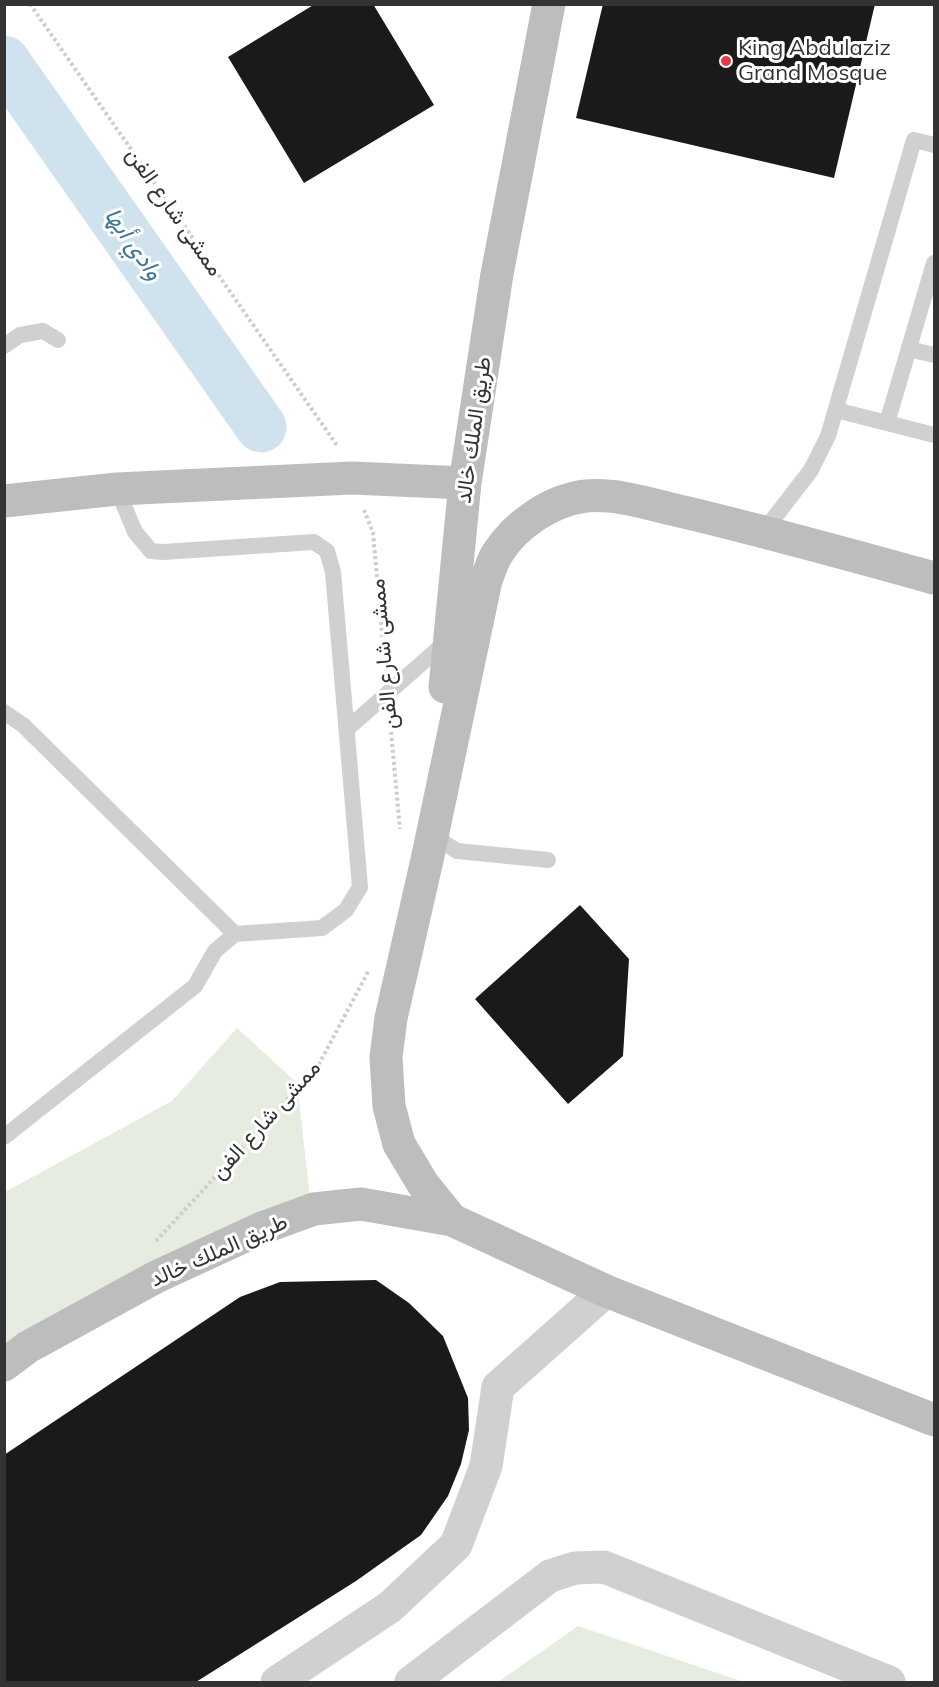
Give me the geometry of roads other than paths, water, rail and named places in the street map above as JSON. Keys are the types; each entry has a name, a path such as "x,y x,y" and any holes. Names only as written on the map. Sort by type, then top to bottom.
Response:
{"street":[{"name":"طريق الملك خالد","path":"430,848 465,483 497,274 549,4"},
{"path":"4,501 117,489 352,478 465,483"},
{"path":"934,578 764,531 619,498 586,496 560,503 535,515 511,537 497,555 486,580 430,848 391,1018 386,1057 389,1106 399,1144 423,1184 452,1220 606,1291 934,1420"},
{"name":"طريق الملك خالد","path":"4,1365 28,1347 156,1277 262,1228 314,1209 361,1204 452,1220"},
{"path":"278,1683 390,1607 456,1545 486,1466 498,1387 606,1291"},
{"path":"411,1683 550,1576 575,1568 604,1567 889,1683"}],"lane":[{"path":"764,531 811,470 828,436 914,140 934,145"},
{"path":"887,423 933,272"},
{"path":"4,346 20,335 43,331 58,340"},
{"path":"909,349 934,355"},
{"path":"836,410 934,435"},
{"path":"4,1137 195,986 215,951 235,934 322,928 346,910 360,887 333,572 327,551 314,542 151,552 135,532 117,489"},
{"path":"347,729 450,639"},
{"path":"4,712 23,725 235,934"},
{"path":"430,848 548,860"}],"waterway":[{"name":"وادي أبها","path":"4,61 261,427"}],"place":[{"name":"King Abdulaziz Grand Mosque","path":"726,61"}]}
